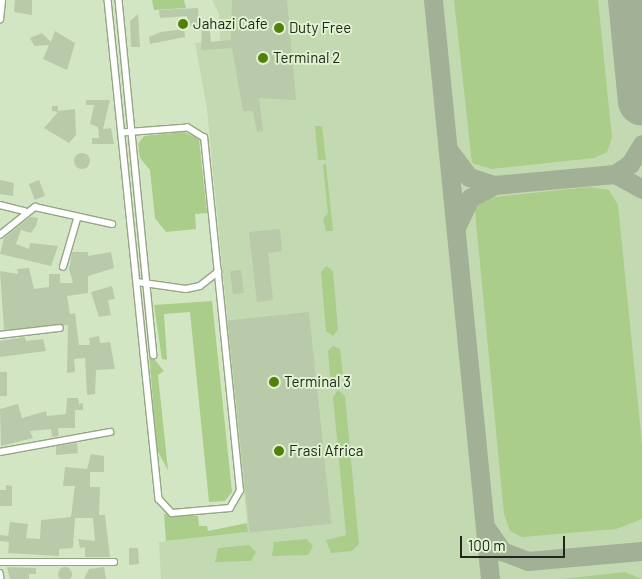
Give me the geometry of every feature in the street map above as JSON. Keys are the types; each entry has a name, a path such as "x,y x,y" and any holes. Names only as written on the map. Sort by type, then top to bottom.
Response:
{"street":[{"path":"0,20 2,0"},
{"path":"108,0 160,504 177,513 225,509 234,505 240,491 204,138 193,128 122,133"},
{"path":"119,0 154,355"},
{"path":"0,205 24,211 46,206 77,219 112,224"},
{"path":"0,235 24,211"},
{"path":"63,267 77,219"},
{"path":"137,282 147,281 164,288 186,288 200,286 218,272"},
{"path":"0,335 60,328"},
{"path":"0,452 78,434 110,432"},
{"path":"0,562 114,562"},
{"path":"0,573 1,579"}],"shaded area":[{"path":"212,0 642,0 642,579 161,579 159,542 248,532 207,109 195,43 220,41 219,14"}],"green space":[{"path":"152,0 184,0 186,8 154,10"},
{"path":"454,0 598,0 612,138 607,152 594,158 491,169 472,163"},
{"path":"315,126 322,126 326,160 318,160"},
{"path":"184,132 199,139 207,213 195,214 196,229 166,232 155,218 150,170 140,158 138,144 144,136"},
{"path":"326,164 333,231 326,231 323,219 328,213 323,165"},
{"path":"589,187 609,190 618,205 642,444 642,519 616,529 522,537 510,531 504,514 475,211 481,202 495,197"},
{"path":"326,266 333,271 338,330 333,336 326,331 321,272"},
{"path":"212,301 232,492 225,501 209,502 190,312 164,314 167,360 162,359 154,305"},
{"path":"333,346 340,349 343,374 337,380 330,376 328,351"},
{"path":"149,353 164,371 158,375 168,470 157,450"},
{"path":"338,390 345,396 359,544 352,551 331,553 326,540 346,535 333,397"},
{"path":"164,514 198,516 199,526 207,526 208,531 247,523 248,532 166,541"},
{"path":"306,539 313,546 308,555 272,556 274,542"},
{"path":"249,545 256,552 251,561 215,562 218,548"},
{"path":"625,572 642,579 562,579"}],"building":[{"path":"15,0 32,0 32,15 14,12"},
{"name":"Terminal 2","path":"232,0 287,0 296,100 259,98 263,131 257,132 253,111 243,111 232,48 201,50 202,24 209,24 211,42 231,40"},
{"path":"198,8 199,25 188,26 187,16 160,18 159,10"},
{"path":"138,14 140,47 131,47 130,21"},
{"path":"184,29 185,37 150,44 149,37 161,32"},
{"path":"55,31 75,43 67,70 43,59 49,45 34,46 30,38 42,33 51,42"},
{"path":"86,100 110,100 103,129 111,128 114,144 92,144 92,138 99,138 98,127 90,124 94,105 86,105"},
{"path":"52,106 58,106 58,111 75,109 76,135 69,143 44,128 58,112 52,111"},
{"path":"79,153 85,153 90,158 88,167 79,169 74,164 74,158"},
{"path":"0,180 14,183 13,196 0,194"},
{"path":"39,180 45,196 35,200 29,184"},
{"path":"30,217 38,218 36,226 31,233 21,230 16,244 29,249 30,243 58,246 51,266 0,254 4,238"},
{"path":"280,229 282,251 268,253 273,300 257,302 249,232"},
{"path":"72,252 88,252 88,256 111,252 114,268 88,276 88,293 67,296 70,314 75,313 79,345 90,345 89,338 99,336 100,343 110,342 115,369 96,370 95,394 87,395 85,358 74,359 75,372 67,373 68,325 4,330 0,271 18,274 17,269 29,268 34,289 49,287 49,274 60,274 60,283 73,283 69,269"},
{"path":"241,270 244,293 233,294 230,271"},
{"path":"112,286 115,299 108,300 111,315 99,317 91,292"},
{"name":"Terminal 3","path":"309,312 331,524 250,532 227,321"},
{"path":"25,337 26,341 43,339 46,351 0,357 0,341"},
{"path":"0,372 7,372 7,396 0,396"},
{"path":"67,398 78,398 79,404 83,403 83,410 75,410 75,428 58,428 59,436 52,437 51,429 30,431 33,438 1,446 0,409 18,404 22,418 46,411 47,416 66,414"},
{"path":"77,443 78,453 56,455 56,446"},
{"path":"91,454 104,456 104,472 90,472 90,487 100,487 99,515 105,515 110,557 85,557 85,547 80,548 78,539 95,541 93,518 75,518 73,548 59,549 59,556 8,553 9,542 0,541 0,535 8,536 10,522 28,524 26,538 40,539 41,520 71,517 75,486 63,486 65,467 87,469"},
{"path":"6,485 12,486 12,506 0,506 0,490 6,490"},
{"path":"129,548 138,548 139,564 129,565"},
{"path":"7,567 36,568 36,574 29,574 29,579 10,579"},
{"path":"65,567 70,569 72,574 70,579 65,581 60,579 58,574 60,569"},
{"path":"104,567 106,579 84,579 89,569"}],"taxiway":[{"path":"433,0 490,579"},
{"path":"457,225 470,198 494,185 615,174 630,164 642,144"},
{"path":"450,152 469,177 494,185"},
{"path":"615,174 642,189"},
{"path":"487,529 502,551 528,561 642,551"}],"runway":[{"path":"632,0 642,102"}],"place":[{"name":"Jahazi Cafe","path":"183,24"},
{"name":"Duty Free","path":"279,28"},
{"name":"Terminal 2","path":"263,58"},
{"name":"Terminal 3","path":"274,382"},
{"name":"Frasi Africa","path":"279,451"}]}
